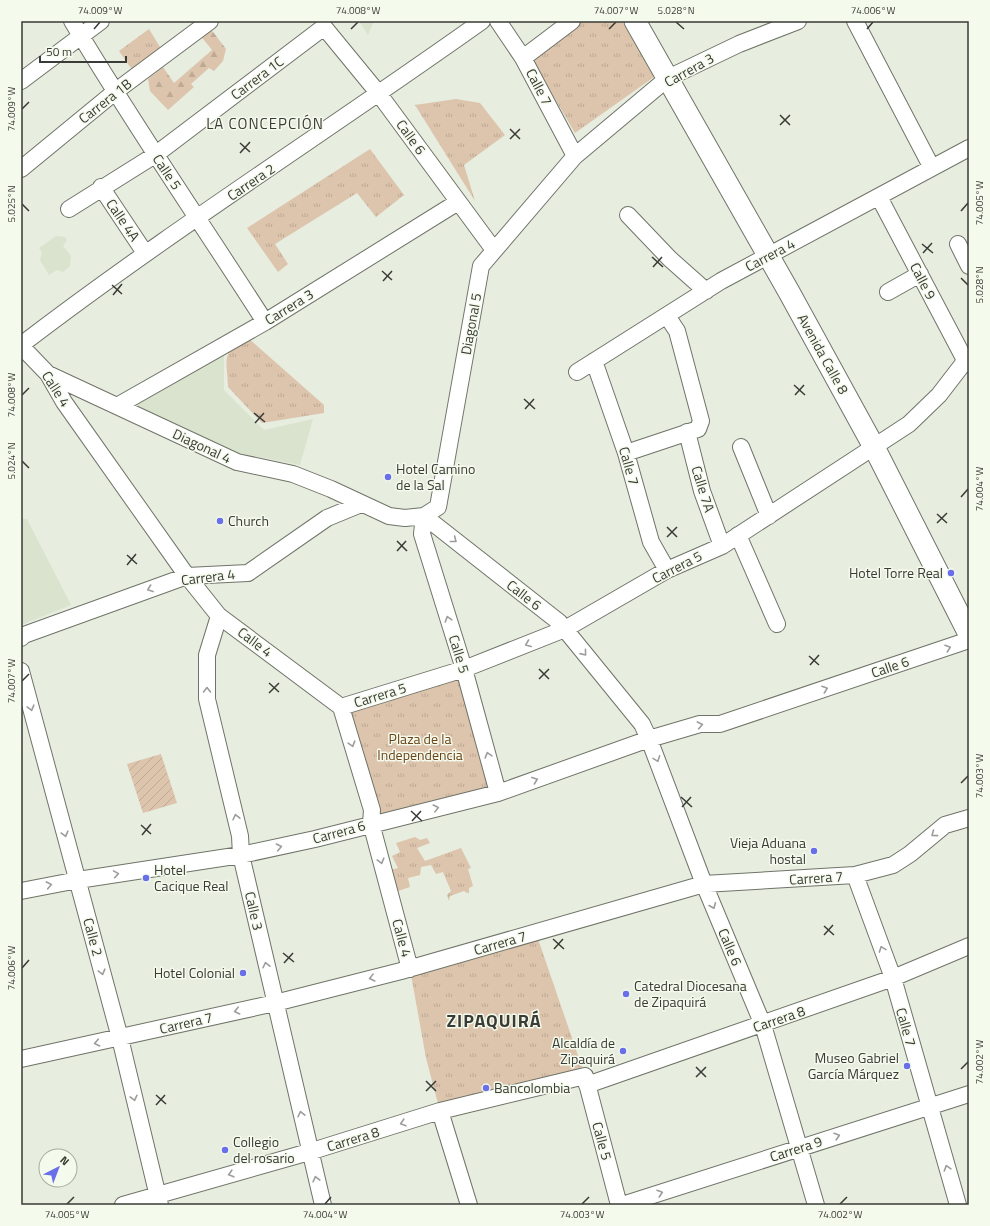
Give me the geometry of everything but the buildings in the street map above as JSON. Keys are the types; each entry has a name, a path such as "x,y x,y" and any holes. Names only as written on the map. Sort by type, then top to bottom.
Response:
{"main road":[{"name":"Avenida Calle 8","path":"635,21 768,255 874,447 969,634"}],"street":[{"name":"Calle 5","path":"72,21 155,155 266,322"},
{"path":"21,81 101,21"},
{"name":"Carrera 1B","path":"21,169 116,91 210,21"},
{"name":"Carrera 2","path":"21,345 145,253 379,94 482,21"},
{"name":"Calle 7","path":"498,21 523,58 575,156"},
{"path":"523,58 572,21"},
{"name":"Carrera 3","path":"575,156 668,78 739,44 798,21"},
{"path":"855,21 932,168"},
{"name":"Calle 6","path":"324,27 379,94 494,250"},
{"name":"Carrera 1C","path":"69,209 155,155 324,27"},
{"name":"Carrera 4","path":"577,372 706,291 768,255 969,148"},
{"name":"Diagonal 5","path":"424,516 438,507 481,266 575,156"},
{"name":"Calle 4A","path":"101,188 145,253"},
{"name":"Calle 9","path":"878,197 968,360"},
{"name":"Carrera 3","path":"117,406 266,322 458,202"},
{"path":"628,215 670,259 706,291"},
{"path":"958,244 969,266"},
{"path":"888,292 920,274"},
{"name":"Calle 7A","path":"667,316 676,331 701,421 694,429 702,491 722,546"},
{"name":"Calle 4","path":"21,345 48,374 64,402 187,576 219,616 341,707 372,810 371,824 410,969"},
{"name":"Carrera 5","path":"341,707 464,669 565,629 667,570 722,546 909,424 939,395 968,360"},
{"name":"Calle 7","path":"594,361 626,453 651,542 667,570"},
{"name":"Diagonal 4","path":"48,374 236,462 293,474 331,489 361,504"},
{"path":"626,453 694,429"},
{"path":"741,447 768,516"},
{"path":"361,504 389,516 406,518 424,516"},
{"name":"Carrera 4","path":"21,638 24,635 187,576 248,572 327,518 361,504"},
{"name":"Calle 5","path":"424,516 422,534 464,669 498,793"},
{"name":"Calle 6","path":"424,516 559,622 642,724 704,884 763,1025 816,1205"},
{"path":"738,535 777,624"},
{"name":"Calle 3","path":"219,616 207,655 207,699 240,836 241,855 309,1152 323,1205"},
{"name":"Calle 6","path":"649,739 700,724 720,724 969,640"},
{"name":"Calle 2","path":"21,671 120,1038 159,1200"},
{"name":"Carrera 6","path":"21,891 78,880 241,855 315,839 498,793 649,739"},
{"name":"Carrera 7","path":"21,1059 275,1003 410,969 704,884 854,875 894,865 945,826 969,818"},
{"name":"Calle 7","path":"854,875 893,978 958,1205"},
{"name":"Carrera 8","path":"123,1205 159,1200 440,1112 586,1081 763,1025 893,978 969,946"},
{"name":"Calle 5","path":"586,1081 621,1205"},
{"name":"Carrera 9","path":"621,1205 969,1094"},
{"path":"440,1112 469,1205"}],"shaded area":[{"path":"359,21 374,21 368,35"},
{"path":"56,236 65,237 67,240 63,246 71,256 70,266 63,272 57,270 49,275 40,260 42,253 39,248"},
{"path":"224,350 224,390 264,430 313,419 300,465 239,453 130,403"},
{"path":"21,519 27,519 71,605 21,625"}],"green space":[{"path":"582,21 622,21 654,77 575,133 531,58"},
{"path":"210,28 226,49 223,61 214,71 209,68 191,84 194,87 168,110 150,91 148,79 163,67 174,83 212,50 200,35"},
{"path":"149,29 163,52 133,71 119,51"},
{"path":"456,99 480,103 505,135 464,165 475,201 415,105"},
{"path":"370,149 404,195 376,217 357,193 275,244 288,264 278,272 247,228"},
{"path":"248,338 324,405 324,413 262,423 228,387 227,358 229,353 233,348"},
{"name":"Plaza de la Independencia","path":"463,675 495,786 376,819 345,708"},
{"path":"161,754 177,803 143,813 127,764"},
{"path":"415,837 420,840 427,838 430,843 417,848 425,861 461,848 471,868 468,869 473,886 469,888 469,893 464,891 450,896 449,901 447,895 451,891 443,872 436,874 431,865 421,867 420,875 408,878 410,887 392,893 386,871 398,868 392,856 400,852 396,843"},
{"path":"536,933 585,1076 440,1111 426,1058 410,969"}],"place":[{"name":"Hotel Camino de la Sal","path":"388,477"},
{"name":"Church","path":"220,521"},
{"name":"Hotel Torre Real","path":"951,573"},
{"name":"Vieja Aduana hostal","path":"814,851"},
{"name":"Hotel Cacique Real","path":"146,878"},
{"name":"Hotel Colonial","path":"243,973"},
{"name":"Catedral Diocesana de Zipaquirá","path":"626,994"},
{"name":"Alcaldía de Zipaquirá","path":"623,1051"},
{"name":"Museo Gabriel García Márquez","path":"907,1066"},
{"name":"Bancolombia","path":"486,1088"},
{"name":"Collegio del rosario","path":"225,1150"}],"district":[{"name":"LA CONCEPCIÓN","path":"265,124"},
{"name":"ZIPAQUIRÁ","path":"494,1021"}]}
